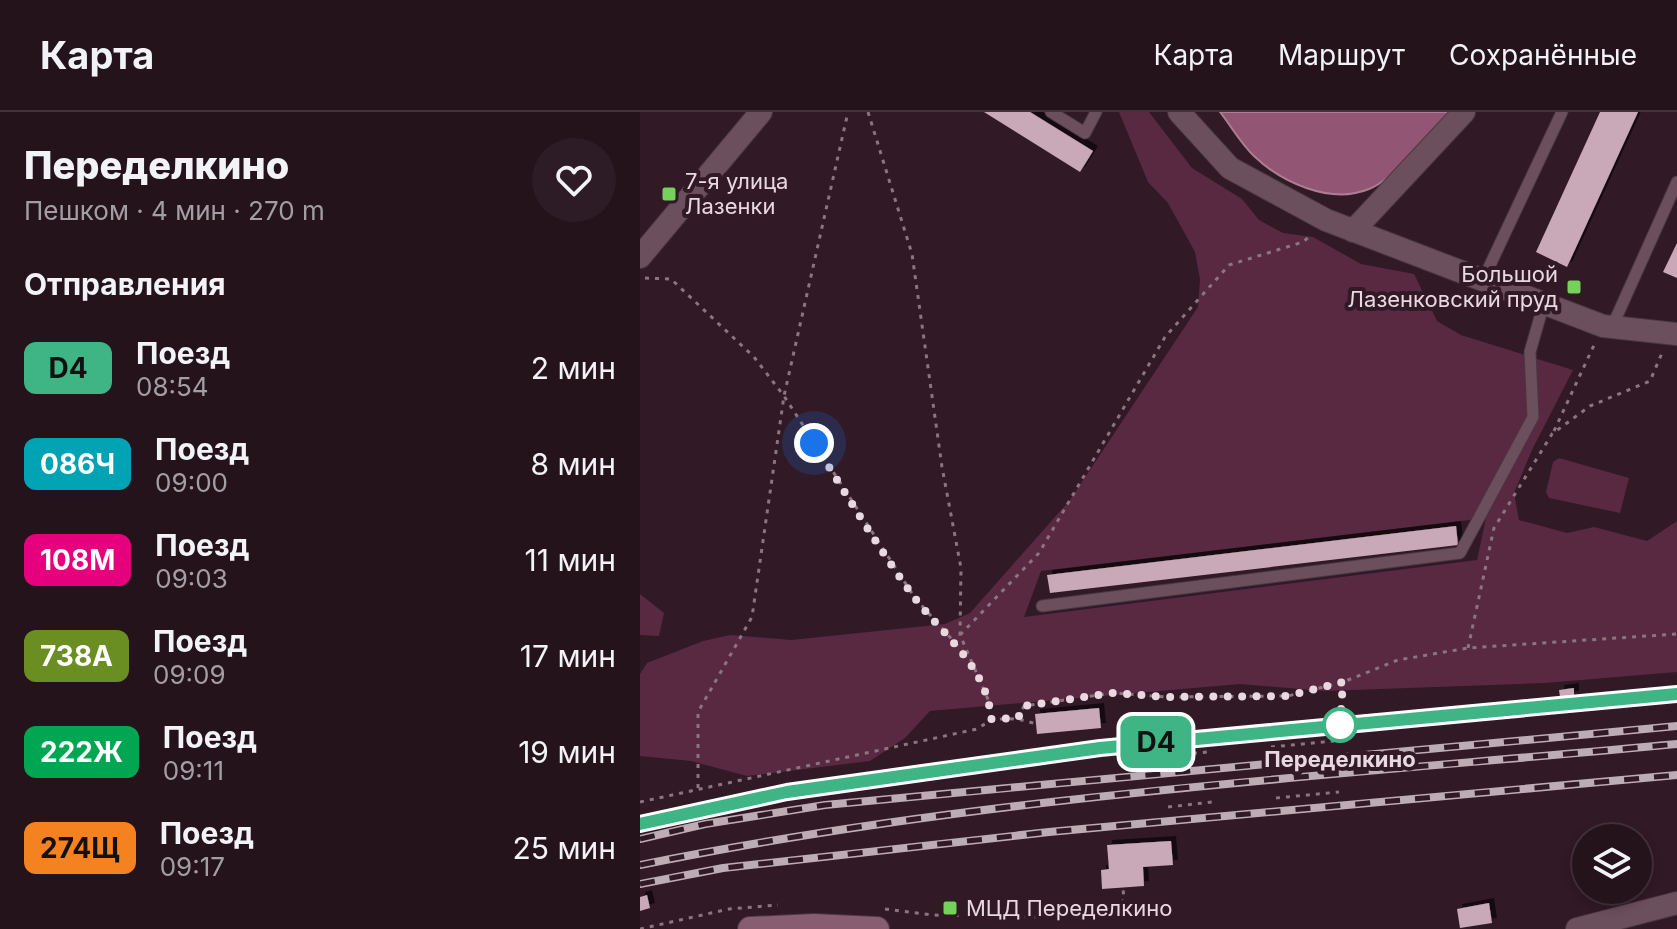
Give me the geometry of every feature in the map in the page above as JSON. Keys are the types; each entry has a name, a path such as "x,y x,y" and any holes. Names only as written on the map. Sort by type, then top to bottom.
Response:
{"street":[{"path":"641,260 761,112"},
{"path":"1179,112 1230,168 1263,189 1353,231 1482,283 1607,327 1674,333"},
{"path":"1353,231 1464,112"},
{"path":"1577,929 1677,903"},
{"path":"750,929 883,928"}],"lane":[{"path":"1051,112 1085,133 1096,112"},
{"path":"1482,283 1562,112"},
{"path":"1607,327 1677,182"},
{"path":"1042,606 1460,553 1533,417 1530,352 1544,303"}],"path":[{"path":"698,788 698,712 752,617 784,396 848,112"},
{"path":"868,112 912,254 942,467 961,568 960,635 990,704 991,719"},
{"path":"960,635 1039,553 1165,337 1229,265 1303,242 1317,230"},
{"path":"641,260 671,279 754,357 784,396 915,598 966,654"},
{"path":"1468,648 1494,528 1552,434 1607,327"},
{"path":"1552,434 1590,406 1650,381 1674,333"},
{"path":"1018,718 1024,706 1112,693 1168,697 1288,696 1343,682 1398,660 1468,648 1677,634"},
{"path":"641,801 977,729 991,719 1018,718 1036,724"},
{"path":"1271,747 1334,741"},
{"path":"1163,756 1208,752"},
{"path":"1276,798 1339,792"},
{"path":"1168,807 1212,802"},
{"path":"1035,917 1106,914 1124,900 1123,888"}],"shaded area":[{"path":"1119,112 1149,112 1192,168 1242,199 1259,220 1283,233 1313,237 1361,264 1414,274 1437,321 1461,335 1573,370 1514,493 1519,520 1567,533 1594,527 1647,541 1677,521 1677,672 1545,683 1325,691 1240,684 930,711 905,738 870,761 747,776 691,761 640,756 640,674 647,663 703,641 730,635 791,640 945,624 970,613 1070,500 1198,307 1200,280 1195,252 1168,203 1148,182","holes":["1486,518 1477,560 1024,617 1041,571"]},
{"path":"1220,112 1449,112 1390,176 1369,189 1338,194 1307,188 1265,166 1245,146"},
{"path":"1559,458 1629,478 1620,513 1549,498 1546,492 1553,462"},
{"path":"640,594 664,613 659,636 640,635"}],"building":[{"path":"984,112 1030,112 1093,151 1080,172"},
{"path":"1600,112 1638,112 1567,267 1536,252"},
{"path":"1677,243 1677,278 1663,272"},
{"path":"1456,526 1458,545 1050,593 1047,575"},
{"path":"1574,688 1574,696 1560,697 1559,690"},
{"path":"1099,708 1101,728 1037,734 1035,714"},
{"path":"1171,841 1173,865 1143,867 1144,886 1102,889 1101,870 1109,869 1107,845"},
{"path":"647,895 650,908 640,911 640,897"},
{"path":"1489,903 1492,923 1460,928 1457,909"}],"railway":[{"path":"640,824 766,796 1024,755 1155,740 1677,694"},
{"path":"640,839 705,824 825,805 1677,726"},
{"path":"640,865 768,841 1027,805 1287,778 1677,744"},
{"path":"640,884 723,868 1049,832 1677,775"}],"train":[{"name":"D4","path":"640,824 787,792 1100,748 1677,694"}],"place":[{"name":"7-я улица Лазенки","path":"669,194"},
{"name":"Большой Лазенковский пруд","path":"1574,287"},
{"name":"Переделкино","path":"1340,725"},
{"name":"МЦД Переделкино","path":"950,908"}],"route":[{"path":"814,443 915,598 955,646 966,654 990,704 991,719 1018,718 1024,706 1112,693 1149,693 1168,697 1288,696 1343,682 1340,725"}]}
